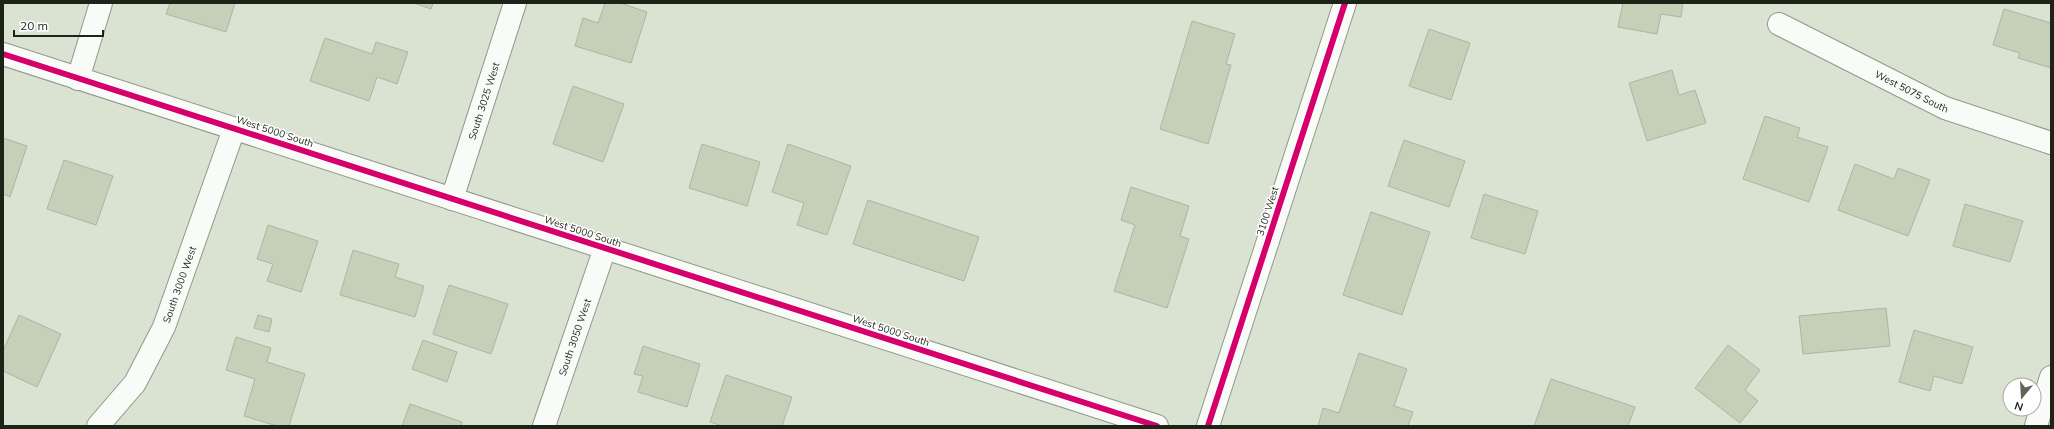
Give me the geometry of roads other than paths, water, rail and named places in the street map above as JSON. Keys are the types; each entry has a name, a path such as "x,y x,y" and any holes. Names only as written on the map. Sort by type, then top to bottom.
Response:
{"street":[{"path":"78,78 101,3"},
{"name":"South 3025 West","path":"452,199 514,3"},
{"name":"3100 West","path":"1208,426 1345,3"},
{"name":"West 5075 South","path":"1780,24 1945,108 2051,143"},
{"name":"West 5000 South","path":"3,54 1157,426"},
{"name":"South 3000 West","path":"98,426 135,383 164,327 234,129"},
{"name":"South 3050 West","path":"544,426 605,248"},
{"path":"2036,426 2051,377"}]}
